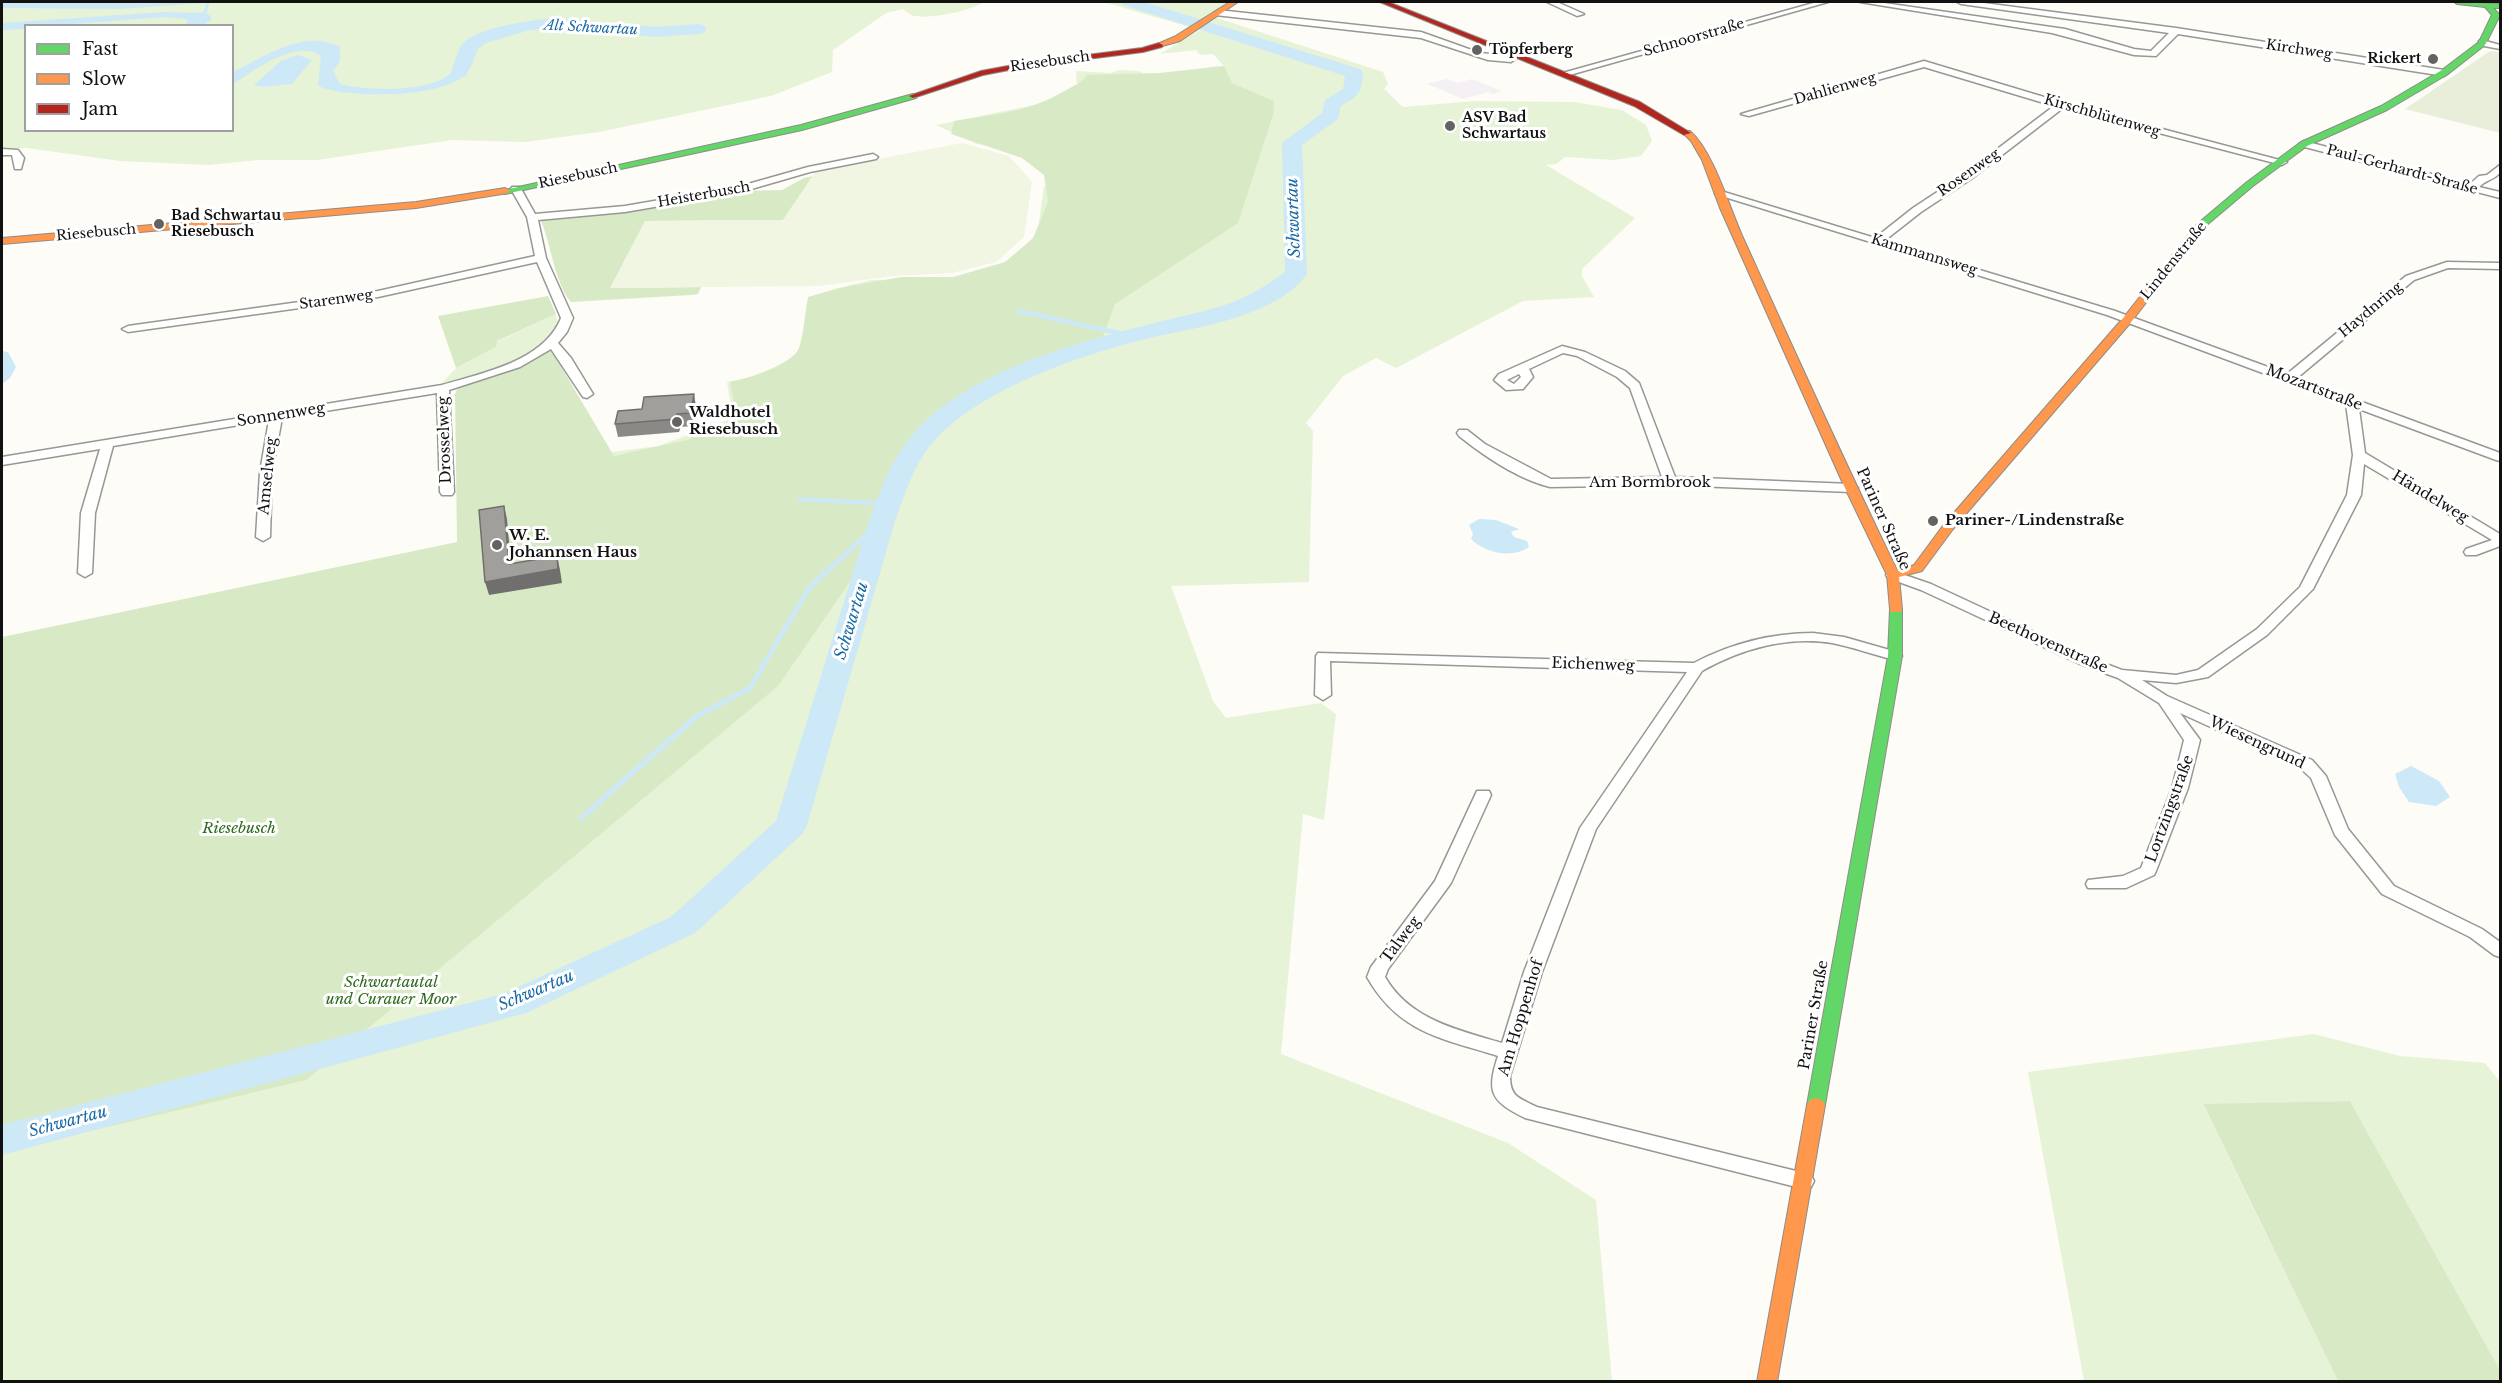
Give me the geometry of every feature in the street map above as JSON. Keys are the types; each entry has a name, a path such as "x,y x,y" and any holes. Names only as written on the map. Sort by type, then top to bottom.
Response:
{"street":[{"name":"Riesebusch","path":"2,241 416,205 516,189 802,127 881,106 981,73 1024,65 1143,50 1177,39 1233,2"},
{"name":"Pariner Straße","path":"1383,2 1637,104 1683,129 1695,140 1706,160 1878,549 1893,575 1895,656 1767,1382"},
{"path":"1551,2 1580,14"},
{"name":"Schnoorstraße","path":"1563,74 1824,2"},
{"path":"1864,2 2055,31 2134,52 2153,54 2176,31"},
{"name":"Kirchweg","path":"1961,2 2176,31 2444,73"},
{"path":"2457,2 2494,5"},
{"name":"Lindenstraße","path":"1893,575 1918,568 1951,524 2128,319 2199,227 2250,184 2304,144 2384,108 2444,73 2482,43 2496,15 2494,5"},
{"path":"1208,20 1421,35 1439,39 1488,58 1511,59"},
{"path":"2482,43 2500,47"},
{"name":"Kirschblütenweg","path":"1924,64 2061,105 2282,162"},
{"name":"Dahlienweg","path":"1746,114 1924,64"},
{"name":"Rosenweg","path":"1877,241 1917,210 1967,177 2061,105"},
{"name":"Paul-Gerhardt-Straße","path":"2304,144 2500,195"},
{"path":"2,152 15,152 19,158 18,167"},
{"name":"Heisterbusch","path":"532,217 625,209 741,189 808,170 873,157"},
{"path":"2472,188 2482,178 2490,178 2500,168"},
{"path":"516,189 532,217 541,258 567,318 566,327 553,344 565,358 587,394"},
{"name":"Kammannsweg","path":"1720,194 2128,319"},
{"name":"Starenweg","path":"128,329 378,294 541,258"},
{"name":"Haydnring","path":"2289,379 2410,278 2447,265 2499,264"},
{"name":"Mozartstraße","path":"2128,319 2500,457"},
{"name":"Sonnenweg","path":"2,461 443,388 499,371 553,344"},
{"path":"1522,368 1562,349 1581,354 1621,374 1635,386 1643,403 1654,441 1670,481"},
{"name":"Drosselweg","path":"443,388 447,440 447,492"},
{"name":"Beethovenstraße","path":"1893,575 1926,587 2085,661 2120,674 2176,679 2203,674 2262,632 2306,589 2354,495 2359,455 2352,403"},
{"name":"Amselweg","path":"263,537 266,472 276,416"},
{"name":"Am Bormbrook","path":"1463,433 1481,447 1540,480 1550,483 1670,481 1851,488"},
{"path":"86,573 88,513 108,443"},
{"name":"Händelweg","path":"2359,455 2500,541"},
{"path":"2471,552 2500,541"},
{"name":"Eichenweg","path":"1323,695 1323,656 1697,668 1724,655 1796,637 1837,640 1895,656"},
{"name":"Am Hoppenhof","path":"1697,668 1588,828 1533,972 1501,1076 1501,1091 1510,1102 1532,1113 1804,1181"},
{"name":"Wiesengrund","path":"2120,674 2162,699 2306,764 2318,776 2341,831 2388,890 2476,933 2500,951"},
{"name":"Lortzingstraße","path":"2094,884 2126,882 2148,871 2160,833 2190,761 2192,740 2177,716 2162,699"},
{"name":"Talweg","path":"1483,795 1443,883 1380,967 1376,977 1381,989 1395,1004 1431,1028 1509,1052"}],"shaded area":[{"path":"1446,79 1458,83 1472,79 1502,91 1493,94 1488,92 1463,99 1427,84"}],"green space":[{"path":"2,2 984,2 961,11 940,15 914,16 903,9 886,13 833,50 832,72 771,96 599,132 525,142 452,140 317,160 258,160 208,165 120,161 27,148 2,148"},
{"name":"Schwartautal und Curauer Moor","path":"1104,2 1235,2 1214,17 1383,72 1388,84 1384,89 1403,107 1475,101 1574,102 1622,110 1646,125 1652,141 1641,156 1614,160 1565,157 1557,164 1546,165 1635,218 1582,269 1582,276 1594,297 1523,301 1396,368 1376,358 1343,376 1306,423 1313,431 1309,582 1171,586 1213,701 1226,718 1321,703 1336,714 1324,820 1303,814 1281,1054 1508,1143 1596,1200 1612,1381 2,1381 2,645 453,545 604,453 658,446 733,418 727,382 800,367 811,301 846,286 872,280 967,279 1009,266 1036,245 1044,186 1139,206 1182,170 977,144 936,125 1039,104 1077,86 1076,71 1111,73 1119,70 1138,71 1226,110 1208,67 1224,66 1213,54 1200,55 1196,50 1160,54 1202,29"},
{"path":"2490,51 2500,52 2500,133 2405,109"},
{"name":"Riesebusch","path":"1224,66 1232,83 1274,101 1273,115 1238,223 1115,304 1101,342 1009,372 930,422 887,479 869,554 778,686 306,1080 2,1152 2,637 457,542 455,394 457,389 502,373 551,350 614,456 687,440 737,418 730,382 768,370 795,354 801,342 808,297 839,288 901,277 953,277 1005,262 1033,238 1048,202 1044,175 1022,158 951,134 954,121 999,114 1040,103 1079,83 1087,75 1159,73"},
{"path":"962,143 1009,156 1032,182 1024,237 996,262 952,273 891,276 820,286 610,288 645,221 783,220 816,171"},
{"path":"813,176 783,220 645,221 611,288 701,287 698,294 571,302 557,275 541,221 550,218 628,211 741,191 782,190 804,178"},
{"path":"548,296 556,314 497,341 496,347 456,368 438,316"},
{"path":"556,314 557,321 562,322 548,343 526,356 464,380 439,386 456,368 496,347 496,342"},
{"path":"2314,1034 2400,1056 2485,1063 2500,1082 2500,1370 2350,1101 2203,1105 2338,1381 2084,1381 2028,1072"},
{"path":"2350,1101 2500,1370 2500,1381 2338,1381 2203,1104"}],"water":[{"path":"219,2 120,9 2,8 2,3"},
{"path":"164,12 205,13 211,16 211,20 205,24 185,24 188,22 187,19 165,17 71,24 24,24 24,29 2,30 2,23"},
{"path":"480,39 469,70 459,80 423,91 377,94 323,88 318,85 321,56 311,51 288,53 276,58 234,83 234,71 271,52 312,41 326,42 340,47 340,61 333,71 340,84 381,89 414,87 441,80 451,73 467,44"},
{"path":"298,55 312,60 292,84 262,87 254,85 281,61"},
{"path":"2,351 8,352 16,367 10,378 2,384"},
{"path":"1479,519 1496,520 1519,529 1511,532 1514,537 1527,541 1529,547 1514,553 1499,553 1484,548 1471,539 1473,534 1469,525"},
{"path":"2411,766 2439,781 2450,797 2436,806 2409,802 2399,787 2395,774"}],"building":[{"path":"694,394 691,413 677,414 677,419 615,424 618,411 642,409 644,397"},
{"path":"504,506 509,564 557,556 558,569 485,582 479,510"}],"waterway":[{"path":"201,14 205,13 208,2"},
{"name":"Schwartau","path":"2,1140 513,1004 683,925 791,825 892,493 910,456 937,424 994,386 1026,371 1128,337 1238,310 1261,299 1296,274 1292,143 1331,115 1332,104 1352,91 1354,73 1129,2"},
{"name":"Alt Schwartau","path":"460,72 470,46 480,39 529,25 555,23 656,32 698,29"},
{"path":"1019,311 1132,336"},
{"path":"800,499 889,504"},
{"name":"Schwartau","path":"876,527 882,521"},
{"path":"581,818 697,716 750,688 809,588 877,525"}],"traffic: fast":[{"path":"2457,2 2500,6"},
{"path":"2175,258 2199,227 2250,184 2304,144 2384,108 2445,72 2482,43 2496,15 2487,5"},
{"path":"505,191 802,127 913,96"},
{"path":"1816,1105 1895,656 1896,609"}],"traffic: slow":[{"path":"1159,45 1177,39 1234,2"},
{"path":"1687,133 1695,140 1706,160 1725,208 1851,488 1893,575 1896,609"},
{"path":"2,241 416,205 505,191"},
{"path":"1893,575 1918,568 1949,526 2128,319 2175,258"},
{"path":"1767,1382 1816,1105"}],"traffic: jam":[{"path":"1383,2 1637,104 1687,133"},
{"path":"913,96 981,73 1024,65 1143,50 1159,45"}],"place":[{"name":"Töpferberg","path":"1477,50"},
{"name":"Rickert","path":"2433,59"},
{"name":"ASV Bad Schwartaus","path":"1450,126"},
{"name":"Bad Schwartau Riesebusch","path":"159,224"},
{"name":"Waldhotel Riesebusch","path":"677,422"},
{"name":"Pariner-/Lindenstraße","path":"1933,521"},
{"name":"W. E. Johannsen Haus","path":"497,545"}]}
